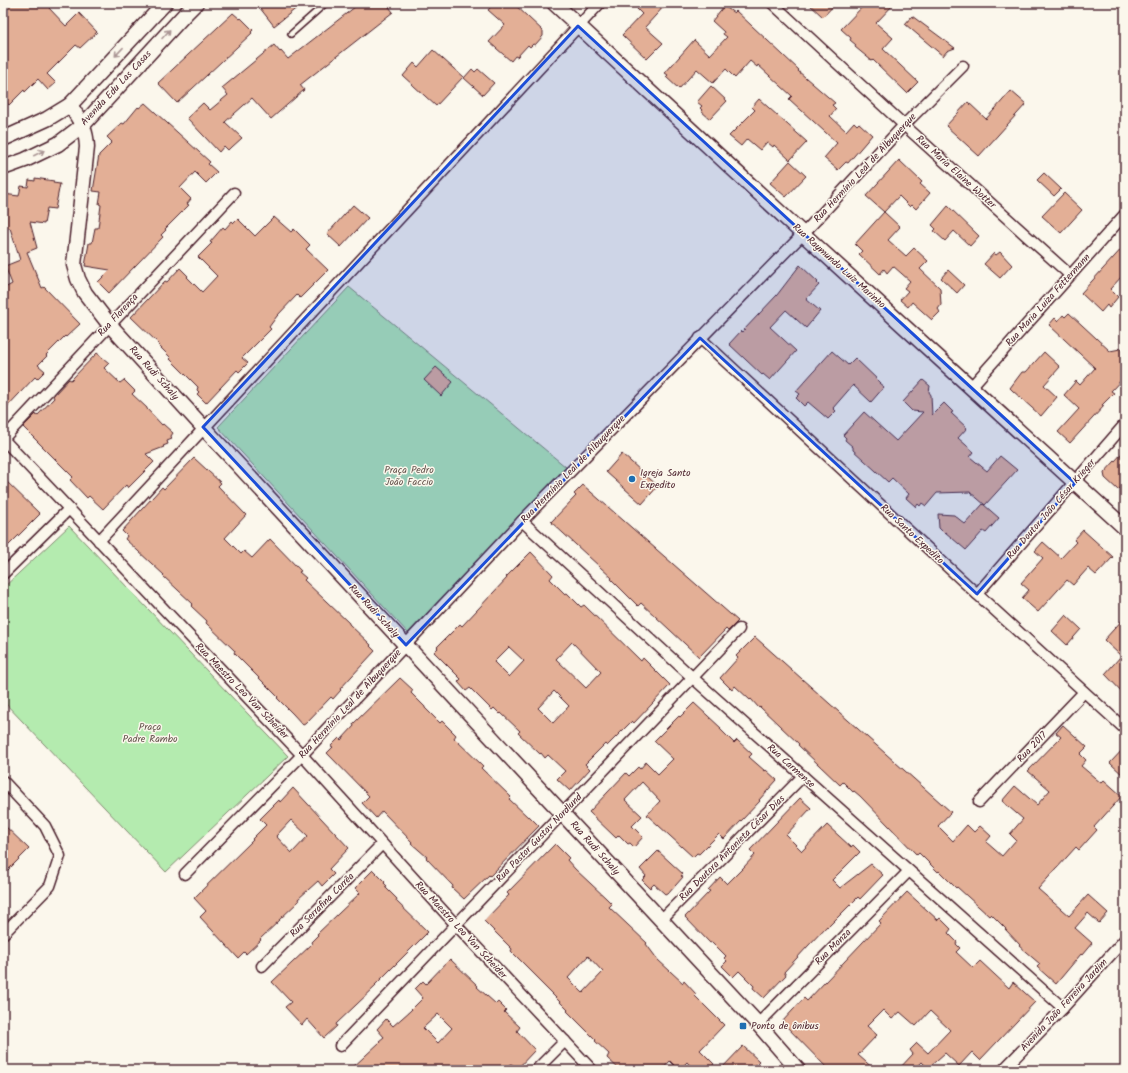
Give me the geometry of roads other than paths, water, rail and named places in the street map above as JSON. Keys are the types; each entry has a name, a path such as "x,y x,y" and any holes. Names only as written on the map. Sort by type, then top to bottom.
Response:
{"street":[{"path":"3,139 47,119 70,105 165,3"},
{"name":"Avenida Edu Las Casas","path":"3,168 25,160 58,144 83,125 196,3"},
{"name":"Rua Raymundo Luiz Marinho","path":"554,3 803,234 1125,528"},
{"path":"98,541 600,3"},
{"name":"Rua Maria Elaine Wotter","path":"772,3 1070,275"},
{"name":"Rua Hermínio Leal de Albuquerque","path":"185,874 302,754 522,521 803,234 904,125 963,66"},
{"name":"Rua Rudi Schaly","path":"70,105 83,125 86,134 87,147 74,265 78,279 85,294 109,324 203,427 563,813 758,1024 798,1070"},
{"name":"Rua Florença","path":"3,439 109,324 234,193"},
{"name":"Rua Maria Luiza Fettermann","path":"971,387 1125,214"},
{"name":"Rua Santo Expedito","path":"700,338 1125,730"},
{"name":"Rua Doutor João César Krieger","path":"977,594 1125,424"},
{"name":"Rua Maestro Leo Von Scheider","path":"3,439 98,541 302,754 456,925 592,1070"},
{"path":"3,574 69,509"},
{"name":"Rua Carmense","path":"522,521 692,678 1063,1008"},
{"name":"Rua Pastor Gustav Nordlund","path":"340,1046 739,629"},
{"name":"Rua 2017","path":"979,802 1084,692"},
{"name":"Rua Doutora Antonieta César Dias","path":"661,920 803,776"},
{"path":"3,781 45,826 60,856 50,886 3,934"},
{"name":"Rua Serrafina Corrêa","path":"262,966 382,844"},
{"name":"Rua Monza","path":"758,1024 909,871"},
{"name":"Avenida João Ferreira Jardim","path":"1003,1070 1063,1008 1125,940"},
{"path":"536,1070 565,1041"}],"lane":[{"path":"291,34 326,3"}],"place":[{"name":"Igreja Santo Expedito","path":"632,479"},
{"name":"Ponto de ônibus","path":"743,1026"}],"park label":[{"name":"Praça Pedro João Faccio","path":"409,476"},
{"name":"Praça Padre Rambo","path":"150,732"}]}
